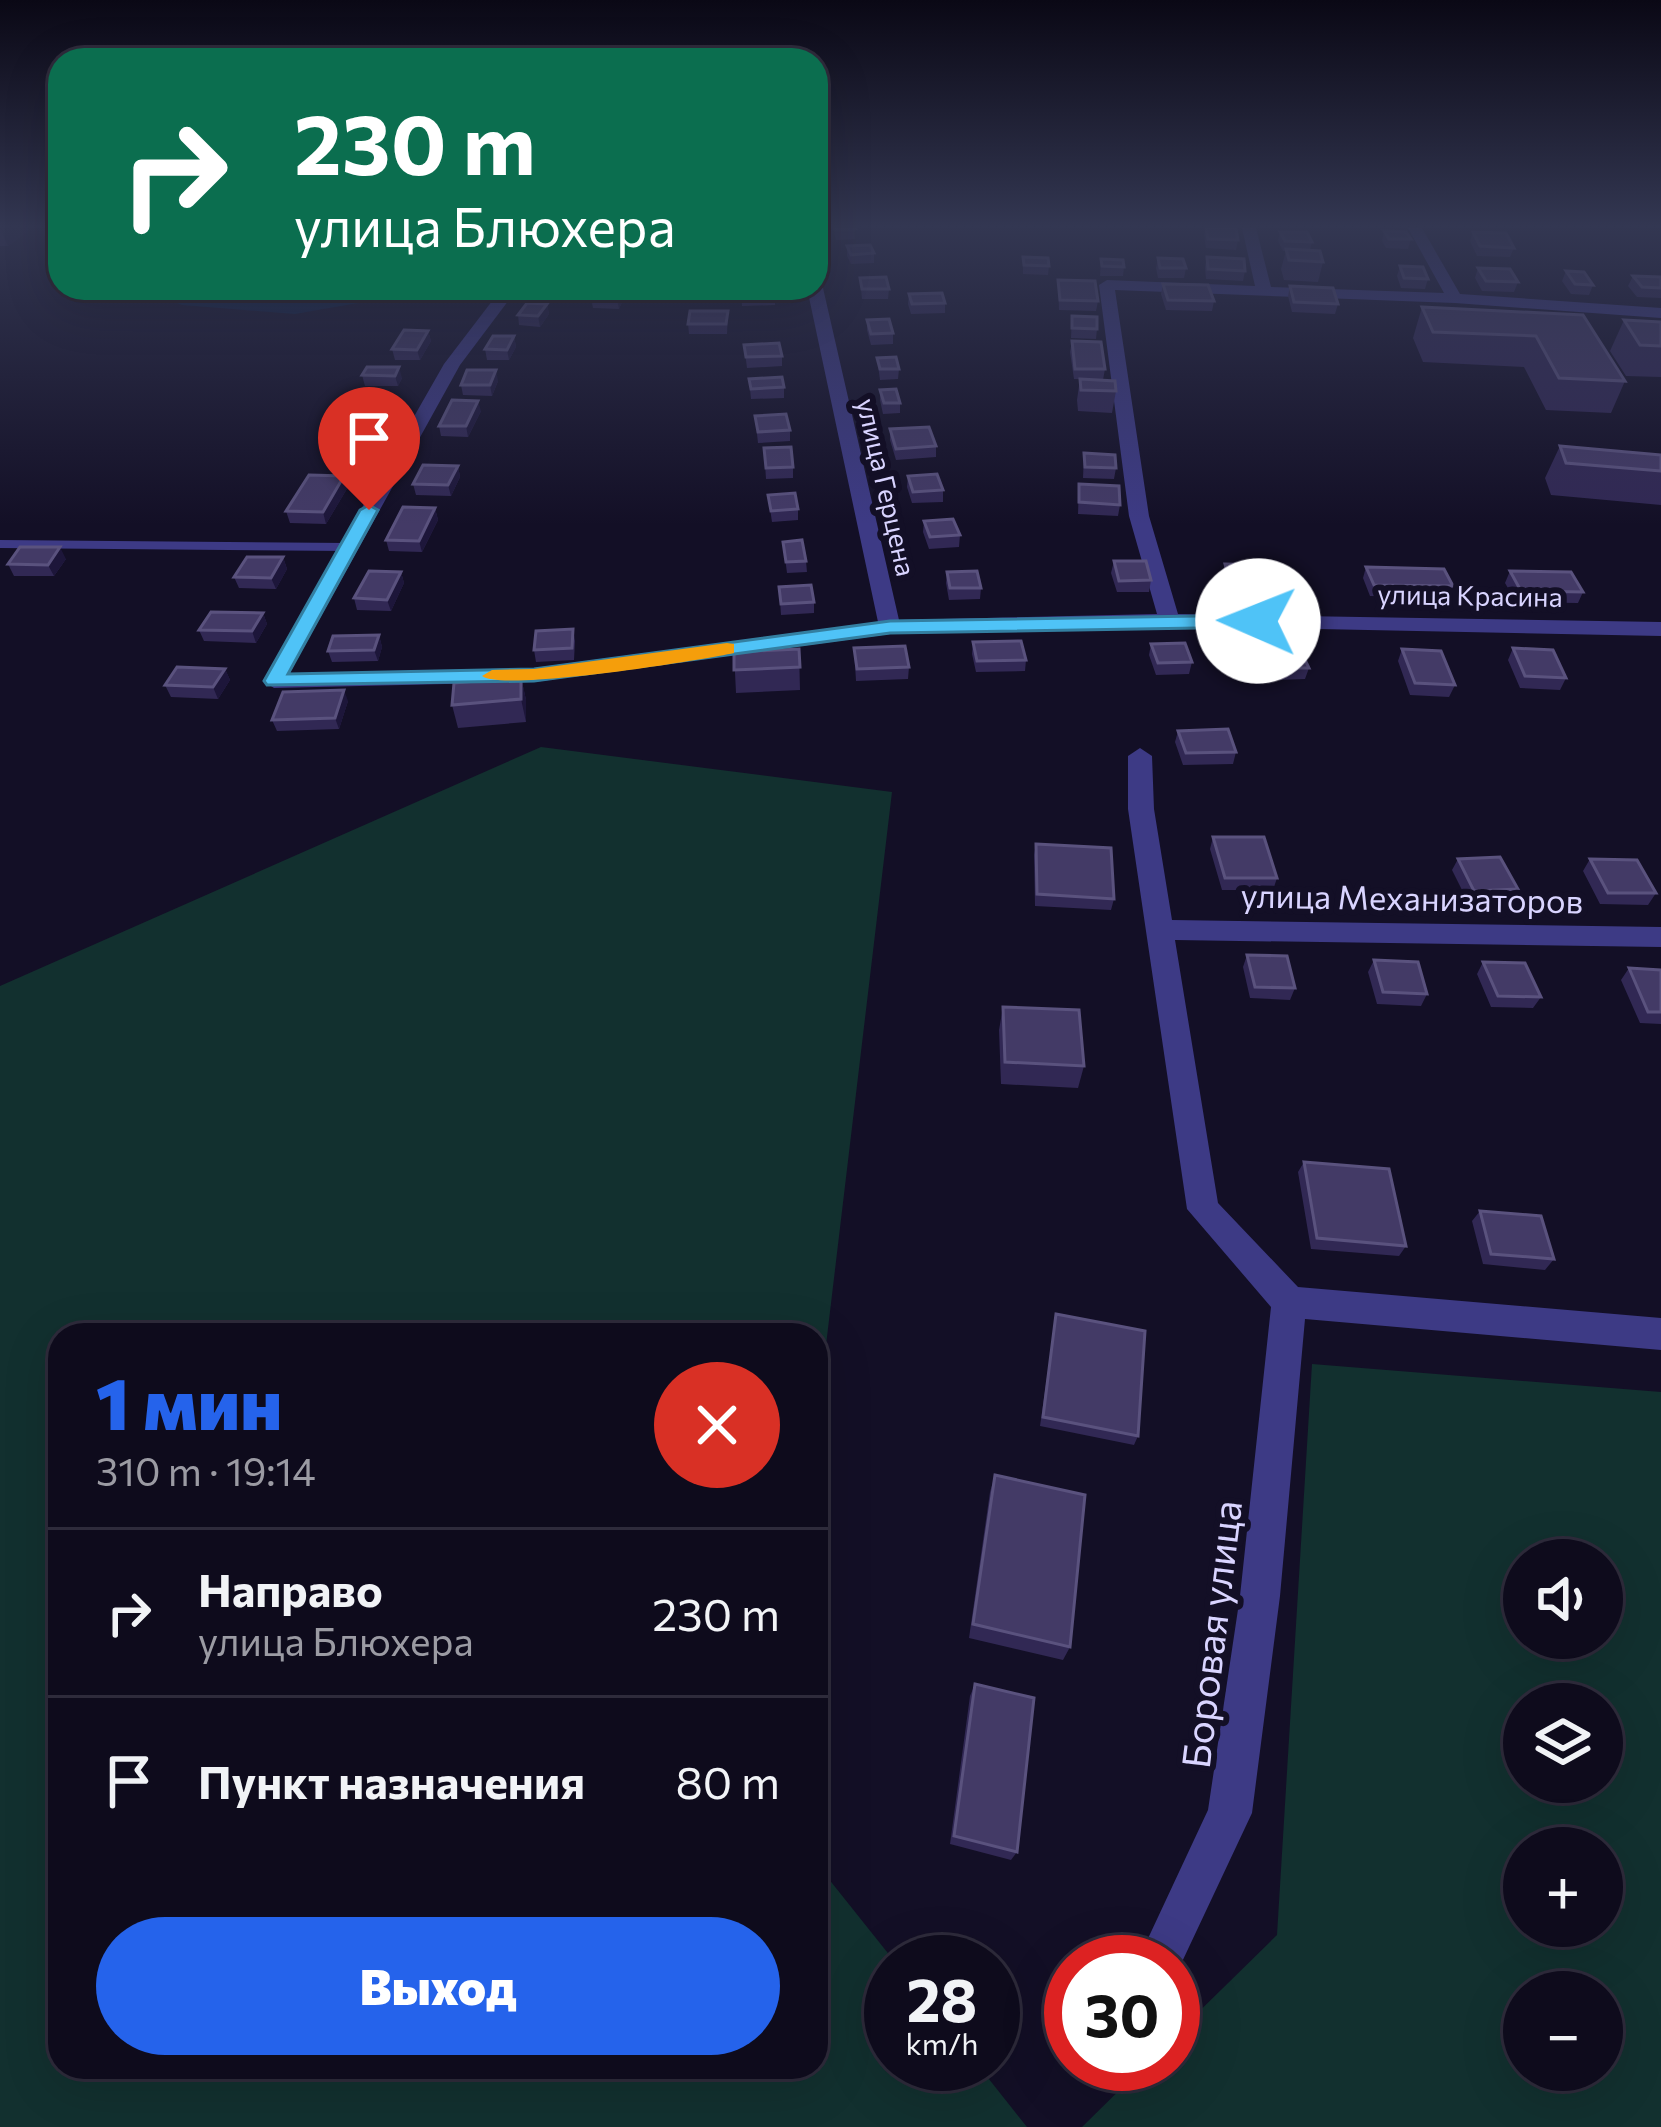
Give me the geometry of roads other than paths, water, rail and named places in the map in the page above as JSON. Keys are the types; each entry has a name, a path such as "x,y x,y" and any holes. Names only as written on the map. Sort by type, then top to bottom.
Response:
{"street":[{"path":"348,547 452,364 480,327"},
{"name":"улица Герцена","path":"824,327 890,627"},
{"path":"1113,327 1139,516 1169,620"},
{"name":"улица Красина","path":"348,547 274,681 534,675 890,627 1169,620 1661,629"},
{"path":"1140,756 1141,809 1203,1209 1289,1301 1661,1334"},
{"name":"улица Механизаторов","path":"1161,930 1661,937"},
{"name":"Боровая улица","path":"1174,1935 1230,1813 1260,1596 1289,1301"}],"lane":[{"path":"0,544 348,547"}]}
